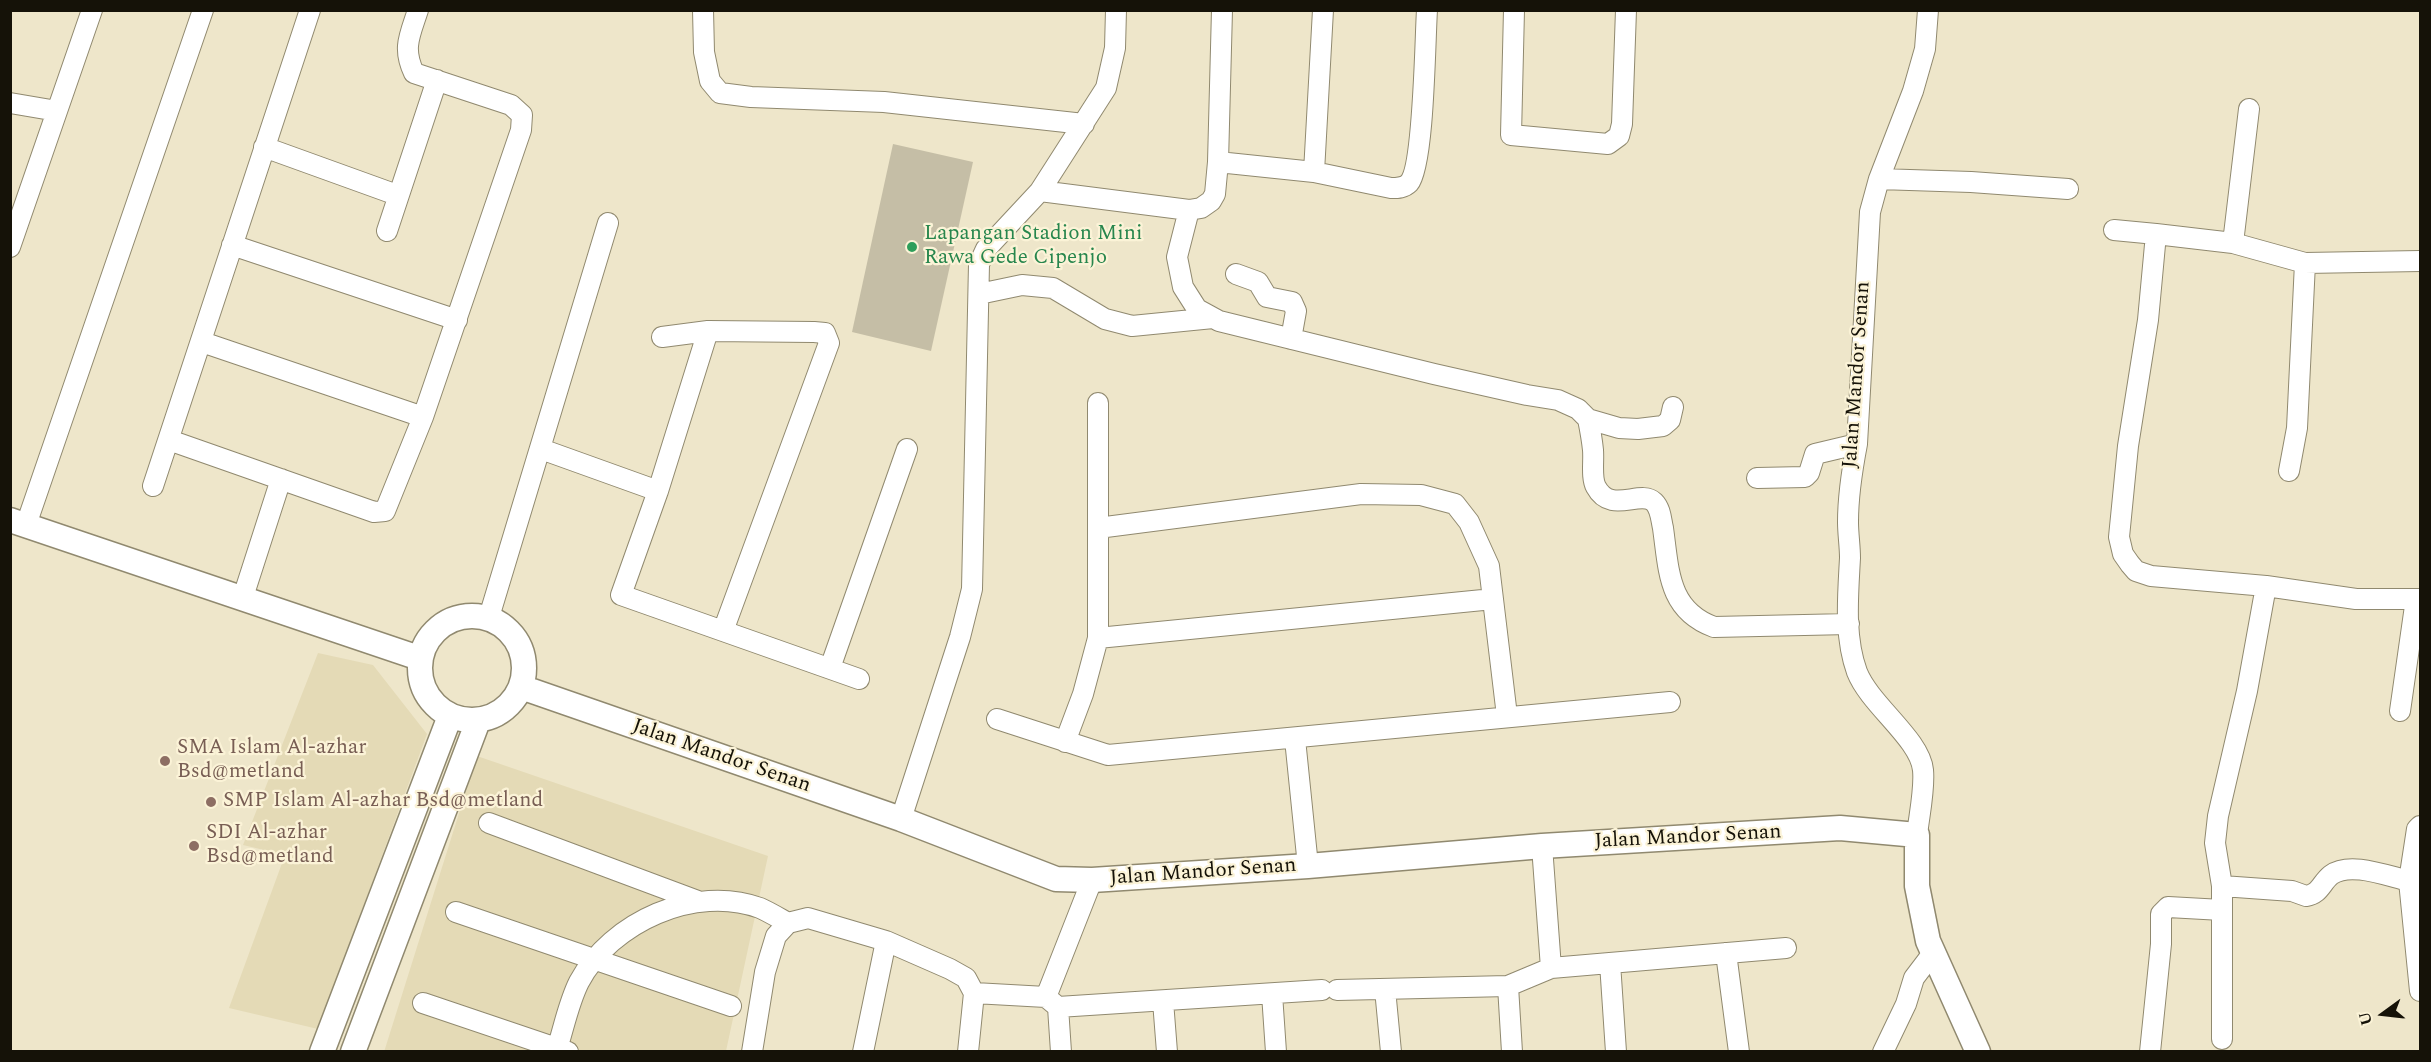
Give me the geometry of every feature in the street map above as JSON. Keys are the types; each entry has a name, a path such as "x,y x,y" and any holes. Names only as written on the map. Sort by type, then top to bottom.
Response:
{"street":[{"path":"10,247 17,209 57,111 92,10"},
{"path":"203,10 18,523 419,658"},
{"path":"153,486 310,10"},
{"path":"168,440 374,512 385,511 423,417 457,320 521,130 522,116 511,105 414,73 408,59 408,41 418,10"},
{"path":"703,10 704,52 710,81 720,93 751,98 884,102 1084,124"},
{"path":"901,819 960,637 972,589 979,264 986,249 1040,191 1107,88 1115,48 1116,10"},
{"path":"1040,191 1189,210 1201,208 1211,201 1215,194 1218,162 1222,10"},
{"path":"1314,172 1323,10"},
{"path":"1218,162 1314,172 1391,188 1403,187 1411,181 1420,140 1427,10"},
{"path":"1514,10 1510,135 1599,144 1608,144 1619,136 1622,124 1626,10"},
{"name":"Jalan Mandor Senan","path":"1928,10 1925,49 1913,91 1870,212 1857,444 1851,477 1848,523 1850,557 1846,587 1851,651 1858,674 1872,699 1918,754 1923,770 1917,835 1917,886 1928,941 1978,1052"},
{"path":"387,231 436,80"},
{"path":"10,103 57,111"},
{"path":"2233,243 2249,109"},
{"path":"264,147 398,195"},
{"path":"1880,179 1971,182 2068,189"},
{"path":"1189,210 1177,256 1184,287 1197,309 1213,318 1237,327 1527,395 1558,399 1578,409 1588,419 1619,428 1663,426 1670,420 1672,407"},
{"path":"489,617 608,223"},
{"path":"2114,230 2233,243 2305,263 2421,261"},
{"path":"2156,234 2148,320 2128,446 2119,537 2123,554 2136,571 2151,576 2266,586 2356,599 2418,599 2400,711"},
{"path":"232,245 457,320"},
{"path":"2289,471 2297,428 2305,263"},
{"path":"1236,274 1258,282 1268,297 1292,302 1296,311 1291,339"},
{"path":"979,294 1022,285 1053,288 1105,319 1132,326 1213,318"},
{"path":"662,337 708,331 814,332 825,333 829,343 723,631"},
{"path":"708,331 658,491 621,595 860,679"},
{"path":"202,342 423,417"},
{"path":"1065,742 1083,694 1098,638 1098,403"},
{"path":"1588,419 1595,486 1604,496 1617,502 1647,498 1654,502 1660,512 1670,579 1682,605 1698,621 1714,627 1849,624"},
{"path":"1757,478 1804,477 1809,473 1815,454 1857,444"},
{"path":"540,449 658,491"},
{"path":"830,668 907,449"},
{"path":"243,597 281,479"},
{"path":"1098,528 1361,494 1421,495 1455,504 1469,522 1489,566 1507,716"},
{"path":"2222,1039 2222,886 2215,843 2218,816 2247,691 2266,586"},
{"path":"1098,638 1493,599"},
{"path":"459,616 489,617 512,633 524,659 521,687 512,703 496,715 478,721 450,716 432,702 426,692 421,682 419,658 433,631 459,616"},
{"name":"Jalan Mandor Senan","path":"521,687 901,819 1056,879 1092,880 1308,866 1542,846 1840,828 1917,835"},
{"path":"997,719 1108,755 1670,702"},
{"path":"322,1052 450,716"},
{"path":"354,1052 377,984 478,721"},
{"path":"1295,739 1308,866"},
{"path":"489,823 698,901"},
{"path":"2421,826 2417,829 2409,881 2421,991"},
{"path":"1542,846 1551,969"},
{"path":"2222,886 2292,891 2306,896 2319,890 2329,877 2341,869 2356,868 2409,881"},
{"path":"1061,1052 1052,1002 1092,880"},
{"path":"423,1002 560,1050 570,1001 580,980 622,932 657,913 698,901 727,902 759,908 788,923"},
{"path":"2150,1052 2161,944 2161,914 2168,907 2222,910"},
{"path":"456,912 731,1006"},
{"path":"752,1052 765,972 776,936 788,923 808,918 886,941 966,978 974,993 968,1052"},
{"path":"863,1052 886,941"},
{"path":"974,993 1052,1002 1163,1001 1330,990 1508,986 1551,969 1786,948"},
{"path":"1726,953 1739,1052"},
{"path":"1883,1052 1906,1004 1914,978 1933,953"},
{"path":"1610,963 1616,1052"},
{"path":"353,973 377,984"},
{"path":"1508,986 1512,1052"},
{"path":"1384,989 1391,1052"},
{"path":"1272,994 1276,1052"},
{"path":"1163,1001 1167,1052"}],"shaded area":[{"name":"Lapangan Stadion Mini Rawa Gede Cipenjo","path":"893,144 973,162 931,351 852,332"},
{"path":"318,653 373,665 427,734 318,1029 229,1008 285,855 243,845"},
{"path":"477,756 768,856 726,1051 384,1052"}],"place":[{"name":"Lapangan Stadion Mini Rawa Gede Cipenjo","path":"912,247"},
{"name":"SMA Islam Al-azhar Bsd@metland","path":"165,761"},
{"name":"SMP Islam Al-azhar Bsd@metland","path":"211,802"},
{"name":"SDI Al-azhar Bsd@metland","path":"194,846"}]}
